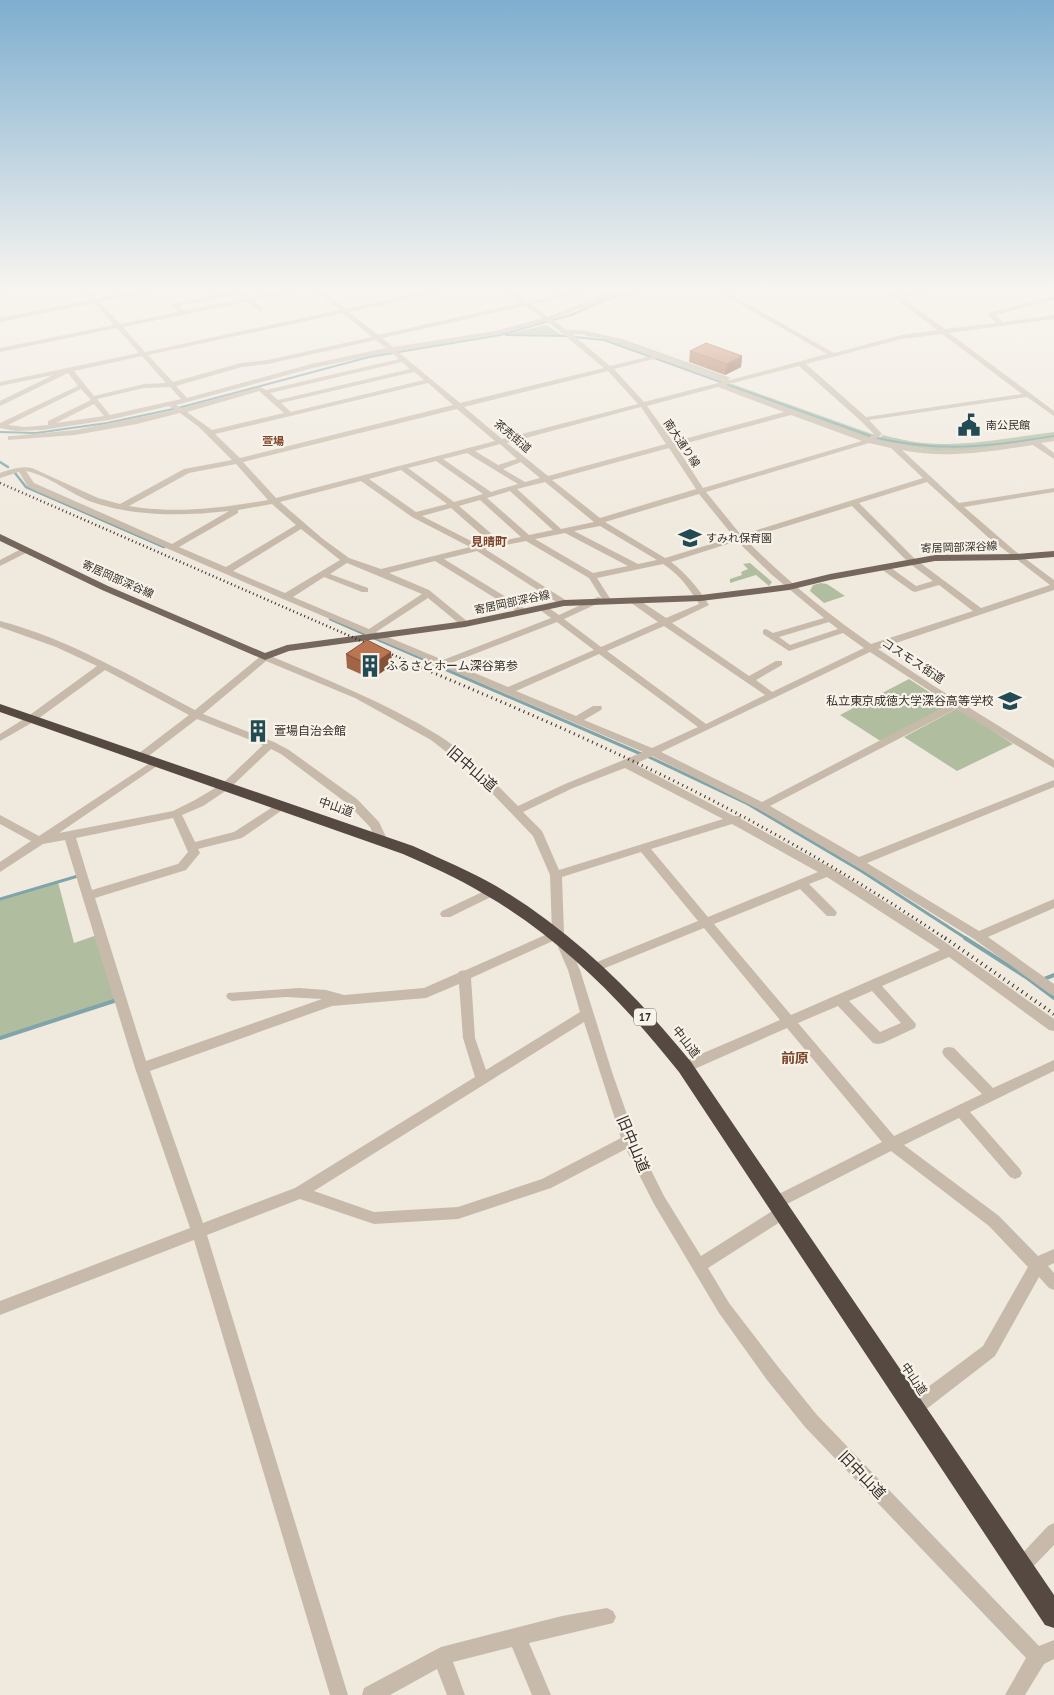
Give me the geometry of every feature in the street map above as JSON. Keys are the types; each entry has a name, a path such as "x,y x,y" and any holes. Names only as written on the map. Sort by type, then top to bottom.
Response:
{"highway":[{"name":"中山道","path":"0,708 381,839 452,869 493,891 558,934 596,967 635,1006 685,1067 1054,1616"}],"main road":[{"name":"寄居岡部深谷線","path":"0,537 105,588 265,656 287,648 373,633 465,624 564,603 602,600 701,598 789,587 912,561 935,558 1016,558 1054,554"}],"street":[{"path":"0,384 91,365"},
{"path":"152,365 186,401"},
{"path":"41,428 94,400 144,386 172,386 241,365"},
{"path":"11,438 35,437 138,423 177,408 186,401 317,365"},
{"path":"265,392 381,365"},
{"name":"茶売街道","path":"409,365 600,522 665,561 691,581 701,598"},
{"name":"南大通り線","path":"607,365 642,404 700,490 738,538 789,587"},
{"path":"120,507 187,471 238,461 623,365"},
{"path":"684,365 729,382"},
{"path":"2,473 20,469 34,470 94,499 120,507 166,512 239,508 274,501 796,365"},
{"path":"801,365 864,419 873,438"},
{"path":"988,365 1054,414"},
{"path":"69,370 109,418"},
{"path":"0,404 69,370"},
{"path":"277,402 415,370"},
{"path":"210,433 428,381"},
{"path":"718,385 792,412 873,438 895,448 951,453 980,451 1054,439"},
{"path":"0,425 83,386"},
{"path":"0,425 22,429 41,428 177,408 260,390 265,392 289,414"},
{"path":"864,419 1029,395"},
{"path":"177,408 202,425 274,501 346,560 380,572 428,594 465,624"},
{"path":"416,515 792,412"},
{"path":"380,572 478,548 600,522 873,438"},
{"path":"1034,442 1054,457"},
{"path":"895,448 956,506 1016,558 1053,583"},
{"path":"468,450 524,485"},
{"path":"436,458 485,495 526,538 592,576 602,600 443,663"},
{"path":"497,468 524,459"},
{"path":"401,468 452,504 498,544"},
{"path":"20,469 31,485 39,489 286,597 652,752 762,806 858,862 978,936 1054,991"},
{"path":"363,478 416,515 478,548 564,603"},
{"path":"592,576 665,561 929,480"},
{"path":"511,488 563,531 635,566"},
{"path":"956,506 1054,490"},
{"path":"854,503 912,561 979,611"},
{"path":"172,548 239,508"},
{"path":"226,571 302,525"},
{"path":"0,563 25,550"},
{"path":"436,558 524,612"},
{"path":"286,597 346,560"},
{"path":"884,567 915,589 940,582"},
{"path":"323,574 365,590"},
{"path":"518,811 569,786 626,764 705,728 870,648 979,611 1053,583"},
{"name":"コスモス街道","path":"789,587 870,648 1054,764"},
{"path":"373,633 428,594"},
{"path":"508,691 704,605 701,598"},
{"path":"633,600 772,696"},
{"path":"543,608 705,728"},
{"path":"830,619 768,634 790,648 844,630"},
{"path":"1,626 59,646 104,666 196,715 270,744 353,802 375,824 381,839"},
{"path":"0,868 149,759 196,715 265,656"},
{"name":"旧中山道","path":"265,656 351,692 435,738 475,769 518,811 538,834 556,875 558,934 574,970 630,1140 643,1172 698,1266 724,1308 811,1421 1037,1657"},
{"path":"749,680 779,663"},
{"path":"0,738 104,666"},
{"path":"762,806 958,704"},
{"path":"576,720 597,708"},
{"path":"0,819 39,841 176,814 199,804 226,786 270,744"},
{"path":"626,764 736,820 829,872 891,910 1054,1026"},
{"path":"858,862 1054,783"},
{"path":"192,847 238,835 284,806"},
{"path":"88,896 182,867 194,853 176,814"},
{"path":"556,875 736,820"},
{"path":"69,834 142,1068 199,1232 339,1695"},
{"path":"644,848 892,1144 994,1221 1038,1264 1054,1283"},
{"path":"596,967 829,872"},
{"path":"801,883 831,913"},
{"path":"446,914 493,891"},
{"path":"978,936 1054,903"},
{"path":"142,1068 331,1001 426,993 464,974 558,934"},
{"path":"685,1067 950,951"},
{"path":"464,974 469,1038 482,1078"},
{"path":"840,999 878,1038 910,1024 873,984"},
{"path":"232,996 300,992 324,994 343,1000"},
{"path":"0,1308 300,1192 588,1014"},
{"path":"948,1052 992,1096"},
{"path":"698,1266 780,1207 892,1144 1054,1065"},
{"path":"961,1110 1015,1173"},
{"path":"300,1192 322,1202 374,1218 458,1213 546,1184 630,1140"},
{"path":"914,1408 989,1351 1038,1264 1054,1256"},
{"path":"1021,1567 1054,1532"},
{"path":"371,1695 441,1656 562,1625 607,1618"},
{"path":"517,1637 542,1695"},
{"path":"1014,1695 1037,1657 1054,1649"},
{"path":"441,1656 456,1695"}],"green space":[{"path":"676,365 695,365 731,378 719,381"},
{"path":"732,384 875,435 873,437 878,439 883,435 919,442 957,444 1054,432 1054,438 978,450 935,451 872,440 725,386"},
{"path":"750,563 772,582 769,586 756,575 730,583 730,579 742,575 741,572 748,569 743,564"},
{"path":"827,584 845,596 824,603 810,591 813,585"},
{"path":"909,679 949,705 882,742 840,715"},
{"path":"958,708 1013,744 957,771 904,737"},
{"path":"58,882 74,943 100,934 120,999 0,1038 0,899"}],"building":[{"path":"367,640 391,652 371,666 346,654"}],"waterway":[{"path":"0,432 36,433 107,423 178,408 339,365"},
{"path":"674,365 873,437 897,442 942,447 964,447 1054,436"},
{"path":"0,462 8,467"},
{"path":"15,473 26,487 164,547"},
{"path":"330,619 364,634"},
{"path":"374,638 450,671"},
{"path":"447,670 641,754"},
{"path":"649,757 748,804 863,872 967,939"},
{"path":"0,899 78,876"},
{"path":"965,938 1026,977 1054,998"},
{"path":"1044,979 1054,975"},
{"path":"0,1038 117,1000"}],"railway":[{"path":"0,483 430,671"},
{"path":"427,670 585,739 695,791 823,861 946,939"},
{"path":"945,938 1054,1014"}],"place":[{"name":"南公民館","path":"969,425"},
{"name":"すみれ保育園","path":"690,538"},
{"name":"ふるさとホーム深谷第参","path":"370,666"},
{"name":"私立東京成徳大学深谷高等学校","path":"1010,701"},
{"name":"萱場自治会館","path":"258,731"}],"district":[{"name":"萱場","path":"273,441"},
{"name":"見晴町","path":"489,542"},
{"name":"前原","path":"795,1058"}]}
